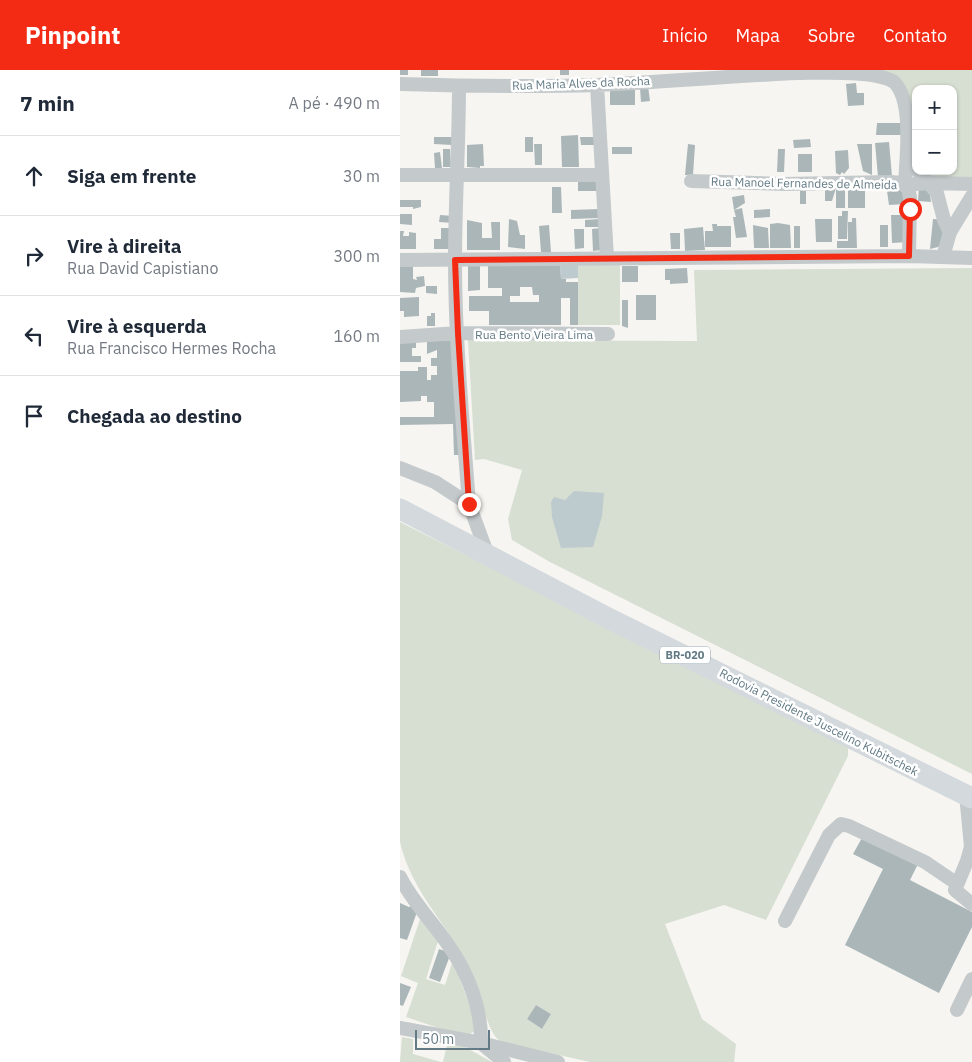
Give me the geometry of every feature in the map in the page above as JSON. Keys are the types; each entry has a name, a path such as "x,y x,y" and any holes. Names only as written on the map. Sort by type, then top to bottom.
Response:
{"highway":[{"name":"Rodovia Presidente Juscelino Kubitschek","path":"400,509 594,610 969,796"}],"street":[{"name":"Rua Maria Alves da Rocha","path":"400,84 459,86 597,85 775,74 873,72 895,83 902,96 907,130 905,185"},
{"path":"597,85 607,258"},
{"path":"459,86 459,174 455,260 458,333 469,504 487,553"},
{"path":"906,158 912,165"},
{"path":"400,175 602,175"},
{"path":"922,175 937,193 944,220 950,232"},
{"name":"Rua Manoel Fernandes de Almeida","path":"691,182 784,184 876,182 905,185 910,197 909,256"},
{"path":"905,185 929,183 972,184"},
{"path":"943,257 950,232 972,196"},
{"path":"400,260 909,256 972,258"},
{"name":"Rua Bento Vieira Lima","path":"400,337 458,333 608,334"},
{"path":"400,468 434,482 469,504"},
{"path":"969,796 971,847 968,861 956,883 955,890 972,904"},
{"path":"785,921 830,835 841,824 924,862 956,883"},
{"path":"400,877 422,914 448,944 462,971 477,1005 481,1042 504,1062"},
{"path":"957,1010 972,979"},
{"path":"400,1028 481,1042 558,1062"}],"shaded area":[{"path":"874,70 972,70 972,182 929,177 927,175 957,175 957,85 912,85 912,160 909,157 901,90"},
{"path":"560,265 578,265 578,278 561,279"},
{"path":"578,265 620,265 620,325 578,325"},
{"path":"972,268 972,774 550,562 512,540 508,519 522,470 484,459 475,460 468,340 697,341 694,270"},
{"path":"574,491 604,493 602,516 593,547 561,548 552,517 551,502 554,497 565,500"},
{"path":"400,522 848,747 848,756 766,920 724,905 665,924 702,1019 736,1044 734,1062 590,1062 499,1040 490,1028 472,973 413,878 400,842","holes":["536,1005 551,1014 542,1029 527,1019"]},
{"path":"420,919 438,941 426,979 445,985 453,960 478,1029 465,1037 406,1017 418,983 401,976"},
{"path":"402,1037 413,1039 413,1054 441,1062 400,1062"},
{"path":"447,1045 463,1046 492,1062 443,1062"}],"building":[{"path":"400,70 408,70 408,75 400,75"},
{"path":"421,70 438,70 438,76 421,76"},
{"path":"560,70 569,70 569,75 560,75"},
{"path":"856,83 857,93 864,93 864,105 848,106 846,84"},
{"path":"648,86 650,101 641,102 640,87"},
{"path":"610,87 635,89 635,105 610,105"},
{"path":"877,123 903,123 902,135 876,135"},
{"path":"578,135 579,167 562,167 561,136"},
{"path":"434,137 452,137 452,145 434,144"},
{"path":"525,137 533,137 533,152 525,152"},
{"path":"580,137 599,137 599,145 581,145"},
{"path":"810,139 811,147 794,148 793,140"},
{"path":"889,142 892,176 878,177 875,143"},
{"path":"483,144 484,166 480,166 480,168 467,167 467,145"},
{"path":"534,144 542,144 542,165 535,165"},
{"path":"688,144 695,145 693,175 685,175"},
{"path":"857,144 872,144 872,175 863,171"},
{"path":"612,147 632,147 632,154 612,154"},
{"path":"443,149 450,149 451,167 443,167"},
{"path":"778,149 785,149 784,172 777,172"},
{"path":"848,150 849,168 844,174 842,172 840,175 836,173 835,151"},
{"path":"440,152 442,168 435,168 434,153"},
{"path":"798,154 812,154 812,172 798,172"},
{"path":"578,182 599,182 599,191 578,191"},
{"path":"919,186 929,186 931,202 918,201"},
{"path":"552,187 561,187 562,213 552,213"},
{"path":"825,188 836,188 832,201 825,201"},
{"path":"836,188 845,188 845,208 836,208"},
{"path":"848,188 865,188 865,208 848,208"},
{"path":"904,189 906,204 889,205 887,191"},
{"path":"800,191 806,191 806,204 800,204"},
{"path":"744,195 745,203 734,210 732,197"},
{"path":"400,200 421,200 421,207 413,209 413,207 400,207"},
{"path":"742,208 747,237 736,238 734,210"},
{"path":"600,209 600,218 571,219 571,210"},
{"path":"770,209 770,217 754,218 754,210"},
{"path":"842,211 848,211 847,239 838,239 838,216 842,216"},
{"path":"400,214 412,214 412,225 400,224"},
{"path":"440,215 453,216 453,223 439,222"},
{"path":"891,215 907,215 908,242 892,243"},
{"path":"852,218 856,218 857,248 837,248 837,241 848,241 848,222 852,222"},
{"path":"509,219 517,221 520,235 525,235 525,249 508,247"},
{"path":"600,219 601,227 585,227 585,220"},
{"path":"815,219 832,219 832,242 816,242"},
{"path":"933,219 944,220 942,246 930,249"},
{"path":"467,220 482,223 482,238 492,238 491,222 500,222 500,250 467,250"},
{"path":"712,224 731,226 731,247 705,247 705,231 713,231"},
{"path":"770,224 790,225 791,248 770,248"},
{"path":"549,225 551,252 541,252 539,226"},
{"path":"753,225 768,228 769,248 754,248"},
{"path":"880,225 888,225 888,247 880,247"},
{"path":"794,226 800,226 800,248 794,248"},
{"path":"703,227 705,250 685,251 684,229"},
{"path":"441,228 452,228 452,249 434,249 434,239 441,239"},
{"path":"602,228 603,250 593,251 592,229"},
{"path":"574,229 584,229 584,248 575,249"},
{"path":"400,231 404,231 403,236 409,236 409,232 416,233 416,249 400,249"},
{"path":"670,233 680,233 680,249 671,249"},
{"path":"413,265 413,279 417,280 416,277 424,276 425,286 416,288 415,293 400,292 400,266"},
{"path":"560,265 561,279 566,279 566,282 578,282 578,325 570,325 570,298 561,298 561,325 489,325 489,311 469,311 469,296 502,296 502,288 488,288 488,266","holes":["520,287 532,287 533,295 539,295 539,302 510,302 510,296 520,296"]},
{"path":"468,266 480,266 480,290 468,291"},
{"path":"622,266 638,266 638,282 622,282"},
{"path":"687,268 688,283 670,284 670,280 665,280 665,269"},
{"path":"426,286 437,286 437,294 426,293"},
{"path":"636,295 656,295 656,320 636,320"},
{"path":"419,297 419,316 404,317 404,311 400,311 400,298"},
{"path":"622,300 628,300 628,328 622,326"},
{"path":"431,313 435,313 435,326 427,326 427,316 431,316"},
{"path":"456,340 460,455 454,455 453,424 400,425 400,417 434,417 434,402 427,402 427,396 421,396 421,401 400,402 400,371 418,371 418,367 427,367 427,380 431,380 431,375 437,375 437,366 431,366 431,358 437,358 437,350 427,354 427,341"},
{"path":"400,342 416,342 416,348 412,348 412,356 421,356 421,362 400,362"},
{"path":"863,836 918,864 910,880 972,912 972,927 939,993 845,945 883,869 853,854"},
{"path":"400,903 409,907 414,905 417,912 407,940 400,938"},
{"path":"439,949 451,953 440,982 429,978"},
{"path":"400,983 411,987 403,1006 400,1005"},
{"path":"536,1005 551,1014 542,1029 527,1019"}],"route":[{"path":"469,504 455,260 909,256 910,209"}]}
